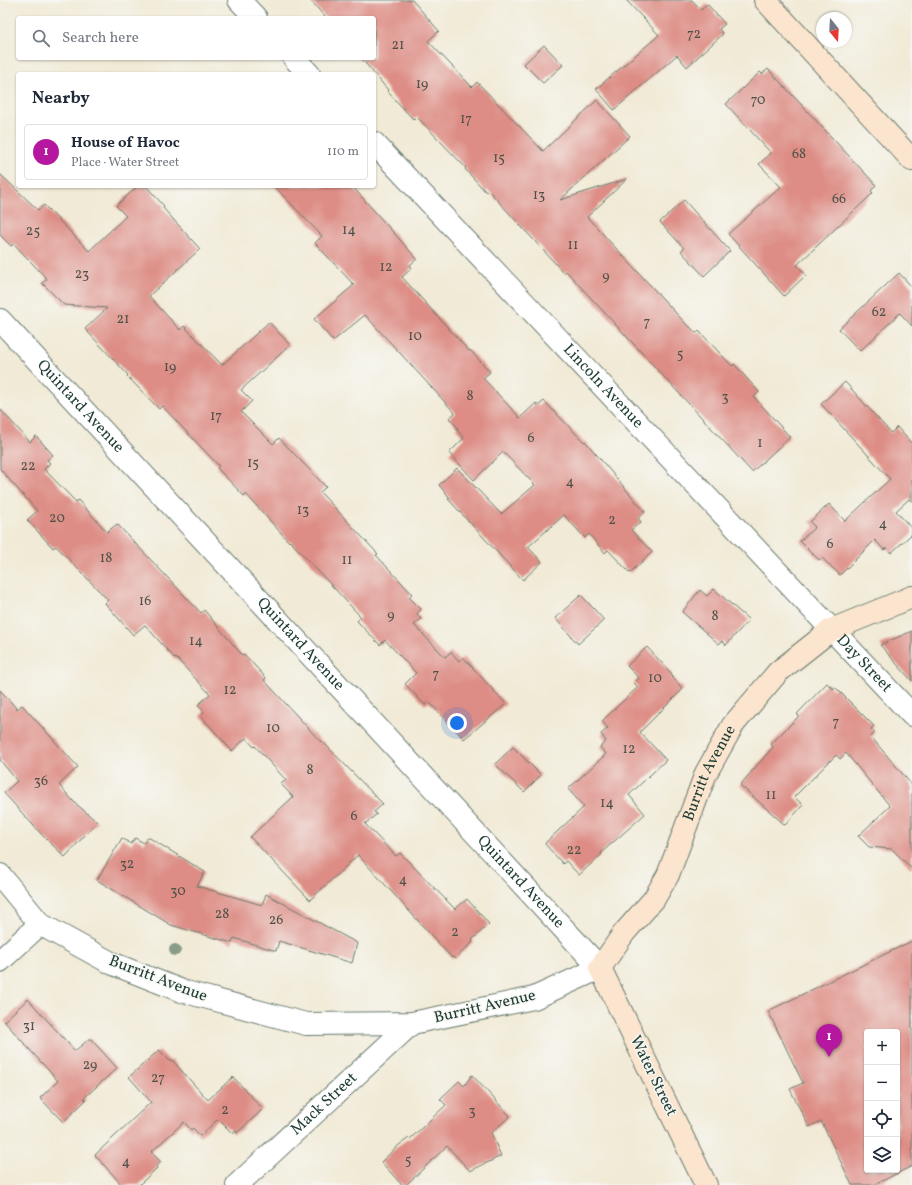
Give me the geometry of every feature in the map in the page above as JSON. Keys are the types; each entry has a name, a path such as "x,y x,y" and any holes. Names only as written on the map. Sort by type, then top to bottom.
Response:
{"main road":[{"path":"765,0 912,160"},
{"name":"Burritt Avenue","path":"600,968 624,933 654,899 668,874 706,773 733,725 778,672 831,630 912,597"},
{"name":"Water Street","path":"600,968 706,1185"}],"street":[{"path":"239,0 254,16"},
{"path":"296,60 307,72"},
{"name":"Lincoln Avenue","path":"376,145 831,630"},
{"name":"Quintard Avenue","path":"0,320 600,968"},
{"name":"Day Street","path":"831,630 912,715"},
{"name":"Burritt Avenue","path":"0,875 40,924 111,963 182,991 306,1024 412,1024 534,998 600,968"},
{"path":"0,961 40,924"},
{"name":"Mack Street","path":"237,1185 412,1024"}],"building":[{"path":"310,0 412,0 439,31 428,41 472,87 477,82 543,151 597,100 630,136 560,200 627,179 587,217 687,325 696,333 699,331 732,366 734,364 759,392 754,397 790,437 752,472 566,271 564,273 488,190 486,192 465,169 466,168 417,117 414,120 387,91 388,90 376,76 376,72 373,72 363,60 376,60 376,16 324,16"},
{"path":"626,0 692,0 701,10 707,4 725,24 719,29 723,34 687,67 677,55 614,110 596,89 659,35"},
{"path":"544,45 563,65 543,83 524,64"},
{"path":"768,69 876,185 871,191 873,193 797,265 806,275 784,296 728,234 781,187 759,164 771,153 726,104 760,72 762,74"},
{"path":"0,174 38,210 44,205 89,251 126,216 116,206 136,188 148,188 164,206 163,208 200,249 149,296 180,330 184,326 222,365 269,322 290,345 241,390 252,401 241,412 273,444 279,438 326,487 320,492 378,554 376,555 412,594 409,597 421,609 417,614 421,619 414,625 445,657 451,652 459,661 463,657 506,704 464,739 429,702 425,705 405,684 416,673 385,640 380,645 357,621 361,617 290,541 289,542 246,494 244,496 217,468 219,466 162,406 159,409 85,329 107,308 64,305 42,283 47,279 14,244 11,246 0,235"},
{"path":"276,188 354,188 417,259 410,265 412,268 402,277 490,372 483,378 520,418 536,403 538,406 544,401 584,442 585,441 645,512 638,518 641,522 631,530 652,552 630,573 608,550 605,553 589,534 585,538 564,515 528,547 542,562 523,580 448,499 450,498 439,485 457,468 501,514 535,485 503,452 474,480 449,453 464,438 449,418 455,413 365,315 333,341 314,319 354,285 315,243 322,236"},
{"path":"684,200 730,251 704,276 681,251 684,248 660,222"},
{"path":"899,273 912,287 912,326 900,313 860,351 839,329"},
{"path":"845,382 891,433 897,427 912,444 912,502 909,499 896,511 912,529 912,534 891,553 886,548 884,550 875,540 840,575 822,558 819,560 800,541 815,527 810,522 829,504 845,521 890,479 821,404"},
{"path":"0,409 30,442 36,436 53,455 47,460 50,463 44,469 76,502 78,500 107,532 117,524 201,613 204,610 242,655 244,654 266,678 264,680 321,742 322,741 383,804 374,812 377,814 365,824 396,856 400,853 455,909 467,899 489,924 455,959 453,957 452,958 358,855 310,900 250,837 293,797 281,784 286,780 246,738 232,751 201,716 204,712 198,705 210,694 176,658 175,659 145,625 133,635 105,603 108,600 56,546 53,548 27,520 37,511 0,469"},
{"path":"714,589 749,620 726,645 722,641 719,644 682,612 700,590 707,596"},
{"path":"581,595 604,620 578,644 555,618"},
{"path":"912,631 912,681 880,645"},
{"path":"647,647 672,674 671,676 683,689 640,732 666,760 629,795 645,814 601,853 602,854 579,875 566,861 563,864 545,844 584,807 568,789 606,754 600,747 606,741 601,734 608,728 602,721 638,687 634,683 639,678 627,666"},
{"path":"827,683 833,689 835,687 874,726 871,729 875,732 871,737 912,785 912,869 892,849 869,847 858,836 890,806 846,753 840,759 836,755 794,797 803,805 785,825 740,785 773,747 771,744 799,716 797,714"},
{"path":"0,690 17,709 22,705 78,767 59,785 74,802 97,822 65,857 43,836 4,793 17,781 0,760"},
{"path":"513,747 541,775 524,792 495,764"},
{"path":"148,837 205,872 197,886 262,905 266,894 357,943 352,963 279,941 276,951 234,938 232,943 171,925 97,880 122,838 131,844 135,838 144,843"},
{"path":"912,941 912,1166 900,1172 900,1029 864,1029 864,1173 898,1173 874,1185 852,1185 821,1121 809,1127 790,1089 803,1083 768,1011"},
{"path":"28,999 75,1051 90,1038 117,1068 84,1098 86,1100 63,1122 40,1098 58,1081 4,1021"},
{"path":"159,1050 170,1061 172,1060 208,1100 233,1077 263,1109 237,1133 236,1131 233,1134 218,1119 200,1136 193,1128 191,1130 184,1122 151,1152 161,1162 156,1166 157,1168 139,1185 122,1185 95,1155 151,1102 129,1077"},
{"path":"472,1075 510,1116 491,1133 501,1156 470,1171 447,1146 406,1185 402,1185 381,1162 399,1145 409,1138 410,1139 446,1105 440,1099 459,1081 464,1086"}],"place":[{"name":"House of Havoc","path":"829,1057"}]}
